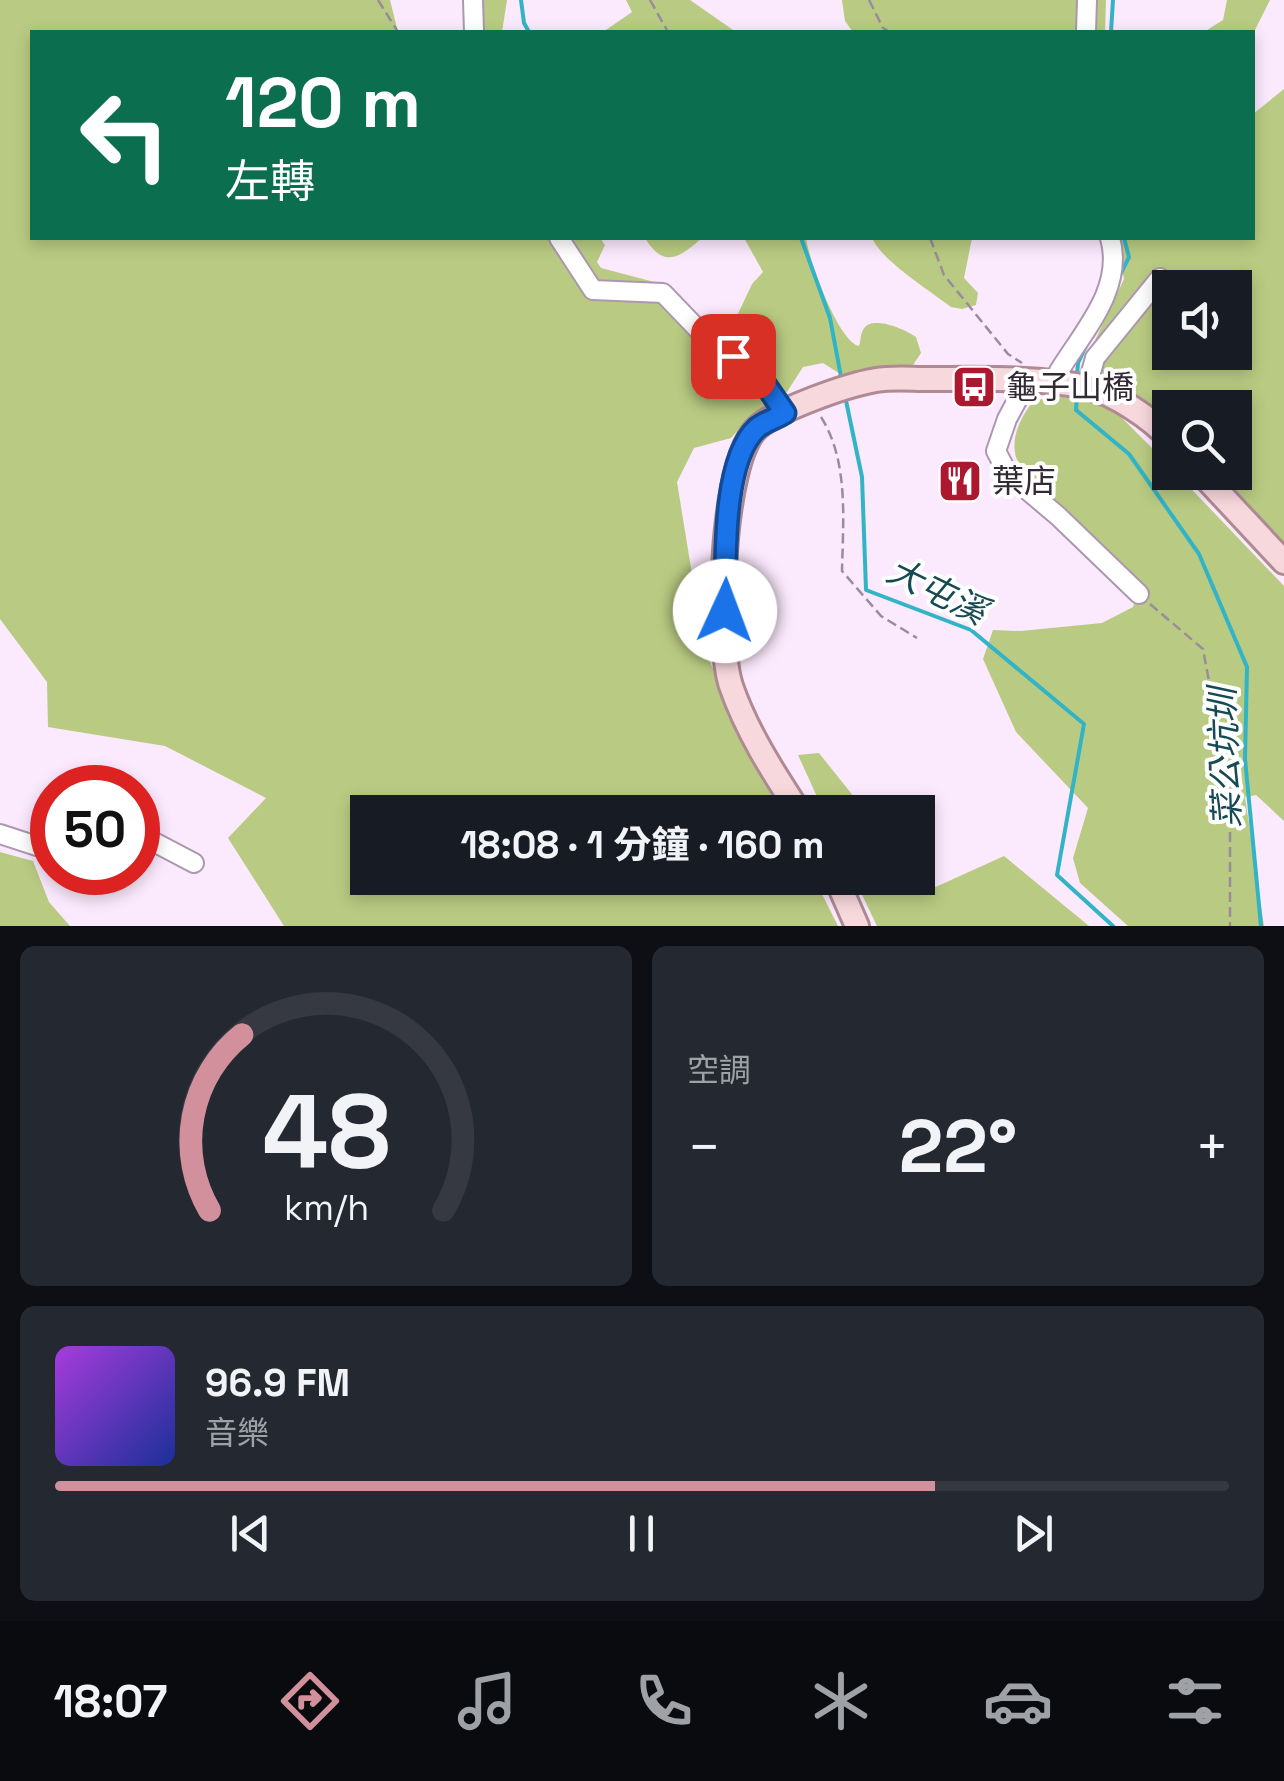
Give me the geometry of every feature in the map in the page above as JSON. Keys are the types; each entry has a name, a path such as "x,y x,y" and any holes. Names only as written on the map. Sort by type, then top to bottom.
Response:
{"main road":[{"path":"788,795 744,718 730,682 724,644 728,502 742,453 757,428 785,413 878,380 1056,384 1124,405 1152,426"},
{"path":"1217,490 1284,562"},
{"path":"843,895 857,926"}],"street":[{"path":"473,0 474,30"},
{"path":"1086,0 1086,30"},
{"path":"560,240 592,290 663,293 712,344 754,368 785,413"},
{"path":"1056,384 1112,284 1115,256 1111,240"},
{"path":"1139,594 1008,474 996,450 1007,419 1095,358 1152,288"},
{"path":"0,834 30,844"},
{"path":"160,845 194,862"}],"path":[{"path":"378,0 397,30"},
{"path":"650,0 667,30"},
{"path":"869,0 886,30"},
{"path":"931,240 944,275 1008,354 1056,384"},
{"path":"817,404 831,434 842,493 842,571 881,616 917,638"},
{"path":"1139,594 1202,649 1230,794 1230,926"}],"green space":[{"path":"0,0 390,0 398,30 30,30 30,240 601,240 605,245 597,262 601,268 658,283 708,335 718,337 736,318 752,284 763,272 745,240 807,240 826,298 851,341 859,346 863,330 873,323 889,325 916,337 921,353 903,373 845,377 823,363 803,367 787,392 751,416 731,438 694,448 677,482 704,648 772,795 350,795 350,895 822,895 838,926 284,926 228,838 266,798 165,746 48,727 47,682 0,619"},
{"path":"477,0 507,0 502,30 479,30"},
{"path":"626,0 690,0 733,30 606,30 632,12"},
{"path":"842,0 1106,0 1105,30 852,30 845,21"},
{"path":"1227,0 1270,0 1255,30 1207,30 1223,20"},
{"path":"1284,89 1284,550 1226,490 1252,490 1252,390 1152,390 1152,418 1083,366 1124,279 1116,240 1255,240 1255,112"},
{"path":"646,240 700,240 672,257 652,248"},
{"path":"873,240 972,240 964,278 978,293 976,305 951,307"},
{"path":"1062,397 1103,404 1121,417 1152,448 1152,490 1192,490 1284,586 1284,821 1256,795 1245,797 1264,926 1128,926 1080,883 1073,858 1088,808 1016,732 983,659 993,630 1102,623 1133,607 1142,583 1053,502 1023,469 1016,457 1015,442 1018,427 1034,400"},
{"path":"819,753 852,795 816,795 798,755"},
{"path":"0,852 30,860 30,895 46,895 70,926 0,926"},
{"path":"1004,856 1089,926 877,926 862,895 935,895 935,887"}],"waterway":[{"name":"大屯溪","path":"521,0 528,30"},
{"name":"菜公坑圳","path":"1111,30 1113,0"},
{"name":"大屯溪","path":"802,240 830,318 842,382"},
{"name":"菜公坑圳","path":"1120,275 1129,257 1125,240"},
{"name":"菜公坑圳","path":"1077,376 1078,363 1088,342"},
{"name":"菜公坑圳","path":"1077,395 1076,410 1129,454 1199,554 1247,667 1245,759 1261,926"},
{"name":"大屯溪","path":"845,396 862,477 866,590 971,630 1084,724 1057,875 1113,926"}],"place":[{"name":"龜子山橋","path":"974,387"},
{"name":"葉店","path":"960,481"}],"route":[{"path":"725,611 728,502 742,453 757,428 785,413 754,368 733,356"}]}
